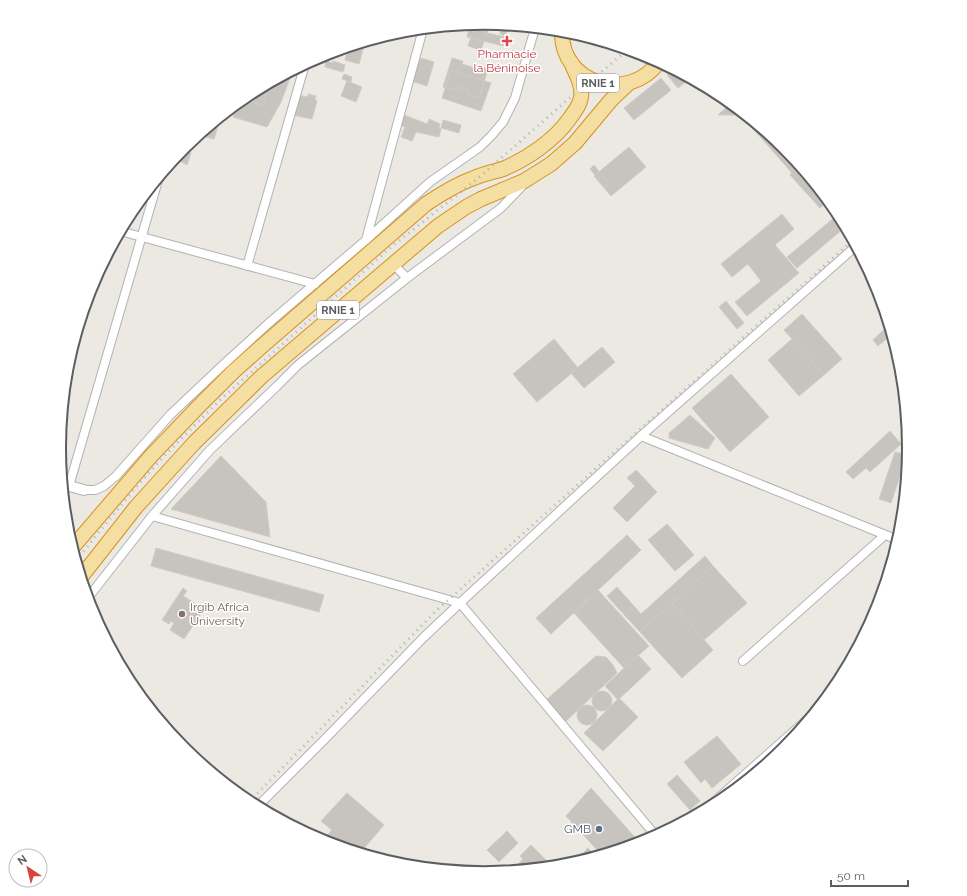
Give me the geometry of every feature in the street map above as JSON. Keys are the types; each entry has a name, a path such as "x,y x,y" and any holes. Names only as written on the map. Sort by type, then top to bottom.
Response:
{"highway":[{"name":"RNIE 1","path":"77,542 151,456 227,378 426,204 465,181 502,169 524,158 564,127 578,106 581,96 581,88 579,80 564,49 563,38"},
{"name":"RNIE 1","path":"571,62 581,73 596,82 616,85 629,84"},
{"name":"RNIE 1","path":"85,572 136,507 194,443 261,377 438,226 466,207 533,176 551,164 575,143 611,100 629,84 641,78 655,67"}],"street":[{"path":"67,486 84,490 95,490 104,486 116,476 170,415 250,341 430,182 480,147 503,122 515,98 533,33"},
{"path":"366,240 421,35"},
{"path":"247,266 303,71"},
{"path":"92,593 152,516 210,450 276,386 310,355 407,278 501,208 533,176"},
{"path":"67,480 155,190"},
{"path":"126,233 315,284"},
{"path":"262,802 460,603 641,436 851,250"},
{"path":"393,264 407,278"},
{"path":"641,436 891,537"},
{"path":"152,516 460,603 651,830"},
{"path":"743,661 885,535"}],"building":[{"path":"473,30 488,30 481,50 468,46"},
{"path":"483,30 483,32 505,37 503,46 467,37 468,31"},
{"path":"501,31 507,31 505,36 500,34"},
{"path":"363,48 359,64 345,60 347,53"},
{"path":"421,58 434,62 427,86 408,80"},
{"path":"452,58 463,61 462,64 475,68 475,65 488,69 479,98 467,94 468,90 456,87 455,90 443,87"},
{"path":"326,61 333,63 333,61 345,65 343,72 325,67"},
{"path":"451,70 491,83 481,111 442,98"},
{"path":"669,73 685,82 678,88 667,75"},
{"path":"344,74 352,77 351,82 342,79"},
{"path":"290,78 281,102 267,127 233,117 234,112 251,100"},
{"path":"661,78 671,90 634,120 624,108"},
{"path":"347,81 362,87 356,102 341,96"},
{"path":"268,90 263,106 251,102 252,99"},
{"path":"265,92 264,96 260,95 259,98 263,99 261,104 252,101 252,99"},
{"path":"308,94 316,96 315,100 317,101 312,119 292,115 297,95 308,97"},
{"path":"726,108 736,115 718,115"},
{"path":"404,115 427,124 429,119 440,124 439,128 441,129 439,137 416,132 412,141 401,137 405,127 400,125"},
{"path":"443,120 461,125 459,133 441,128"},
{"path":"218,126 218,126 214,139 205,137"},
{"path":"754,130 779,152 798,172 823,205 820,208 790,175 792,173"},
{"path":"629,147 646,167 611,196 594,176"},
{"path":"188,152 191,153 187,165 180,161"},
{"path":"594,165 609,184 605,187 590,169"},
{"path":"782,214 794,229 775,245 799,273 747,316 735,302 761,281 748,264 732,277 721,264"},
{"path":"833,219 840,231 797,268 787,257"},
{"path":"726,301 744,323 737,329 719,307"},
{"path":"802,314 842,359 824,375 784,330"},
{"path":"884,330 887,339 878,346 873,340"},
{"path":"554,339 578,368 537,402 513,374"},
{"path":"792,339 824,375 799,396 768,360"},
{"path":"602,347 615,362 584,388 571,373"},
{"path":"731,374 769,417 730,452 692,408"},
{"path":"690,415 715,438 708,449 669,438 669,433"},
{"path":"890,431 901,444 870,472 866,468 853,479 846,472"},
{"path":"895,452 902,454 901,473 891,503 879,499"},
{"path":"221,456 266,502 270,537 171,509"},
{"path":"636,470 657,492 627,522 613,508 635,486 627,478"},
{"path":"667,524 694,555 675,571 648,540"},
{"path":"627,535 641,550 551,634 536,618"},
{"path":"156,548 324,595 319,612 151,566"},
{"path":"705,556 713,566 640,632 607,596 617,587 641,614"},
{"path":"713,566 747,603 704,640 672,603"},
{"path":"183,588 187,591 183,596 204,609 184,639 170,630 174,623 171,621 169,624 162,620"},
{"path":"598,590 649,646 624,668 574,613"},
{"path":"672,603 713,650 682,678 640,632"},
{"path":"638,655 651,669 618,700 605,686"},
{"path":"596,656 606,657 613,665 617,673 565,722 546,700"},
{"path":"602,691 609,694 612,701 609,708 602,711 595,708 592,701 595,694"},
{"path":"619,698 638,717 603,751 584,733"},
{"path":"587,705 594,708 597,715 594,722 587,725 580,722 577,715 580,708"},
{"path":"717,736 741,764 712,788 705,779 701,783 684,762"},
{"path":"677,775 700,801 690,810 667,784"},
{"path":"591,788 635,837 598,850 566,816"},
{"path":"347,793 384,825 364,849 327,835 332,830 321,821"},
{"path":"507,831 518,843 499,862 487,850"},
{"path":"531,845 547,861 518,864 523,859 520,856"},
{"path":"588,848 592,852 582,854"}],"railway":[{"path":"80,556 137,486 165,455 220,400 390,248 482,175 581,88 623,54"},
{"path":"253,797 437,610 848,245"}],"place":[{"name":"Pharmacie la Béninoise","path":"507,41"},
{"name":"Irgib Africa University","path":"182,614"},
{"name":"GMB","path":"599,829"}]}
